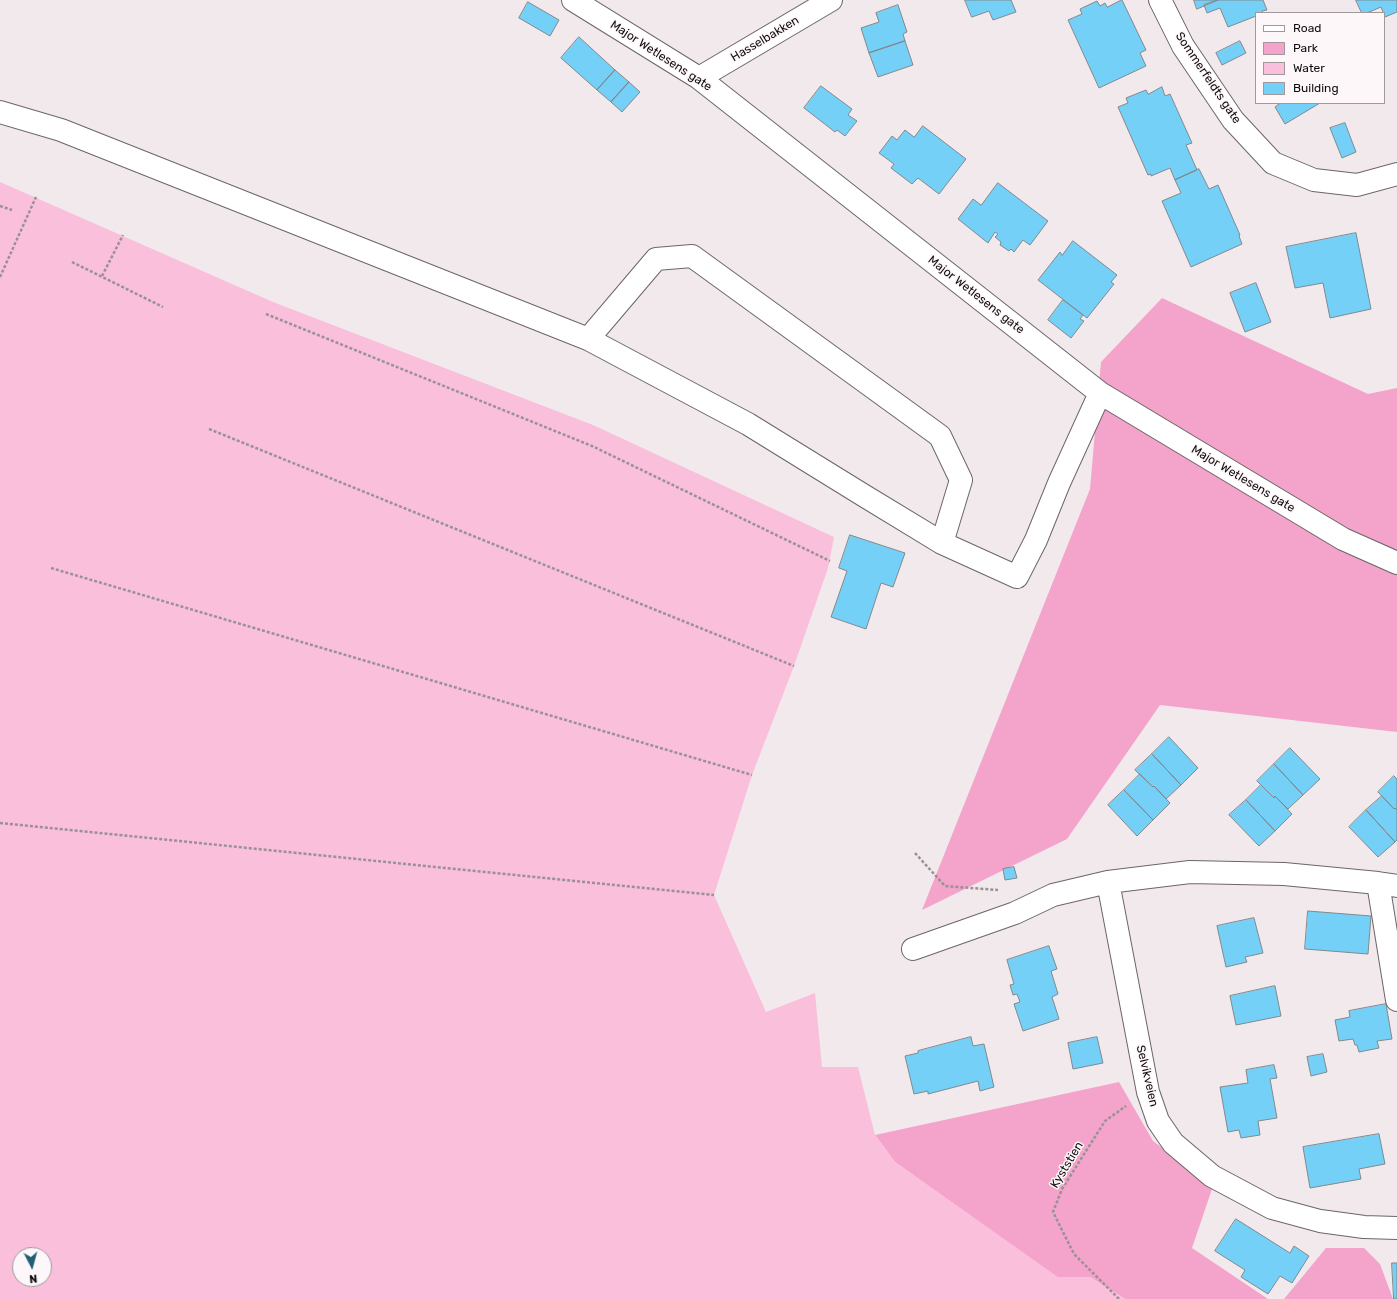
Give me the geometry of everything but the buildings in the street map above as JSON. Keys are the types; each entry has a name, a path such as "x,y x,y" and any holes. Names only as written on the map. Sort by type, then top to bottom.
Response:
{"street":[{"name":"Major Wetlesens gate","path":"574,0 699,78 1100,393 1343,539 1397,563"},
{"name":"Hasselbakken","path":"699,78 831,0"},
{"name":"Sommerfeldts gate","path":"1160,0 1183,46 1233,120 1273,163 1314,180 1357,185 1397,174"},
{"path":"0,112 61,130 588,339 748,424 942,543 1017,577 1036,540 1059,483 1100,393"},
{"path":"588,339 656,259 692,256 940,436 961,480 942,543"},
{"path":"913,948 1015,913 1053,895 1108,882 1190,872 1284,874 1388,884 1397,1000"},
{"name":"Selvikveien","path":"1108,882 1148,1092 1158,1121 1173,1143 1212,1176 1272,1208 1320,1221 1364,1227 1397,1228"}],"path":[{"path":"0,277 36,197"},
{"path":"0,206 12,210"},
{"path":"102,276 122,236"},
{"path":"72,262 163,307"},
{"path":"266,314 592,446 830,561"},
{"path":"209,429 794,666"},
{"path":"51,568 752,775"},
{"path":"0,823 714,895"},
{"path":"915,853 945,886 1003,890"},
{"name":"Kyststien","path":"1119,1299 1074,1254 1053,1212 1062,1189 1105,1121 1148,1092"}],"green space":[{"path":"1162,298 1368,394 1397,388 1397,732 1160,705 1067,839 922,910 1090,489 1101,362"},
{"path":"1119,1082 1153,1141 1213,1186 1192,1248 1268,1299 1125,1299 1090,1277 1058,1278 895,1162 875,1135"},
{"path":"1326,1248 1364,1248 1380,1264 1393,1299 1284,1299"}],"water":[{"path":"0,182 273,302 593,425 834,537 828,568 794,666 752,775 714,895 766,1012 815,993 822,1067 858,1067 875,1135 895,1162 1058,1277 1090,1277 1125,1299 0,1299"}]}
